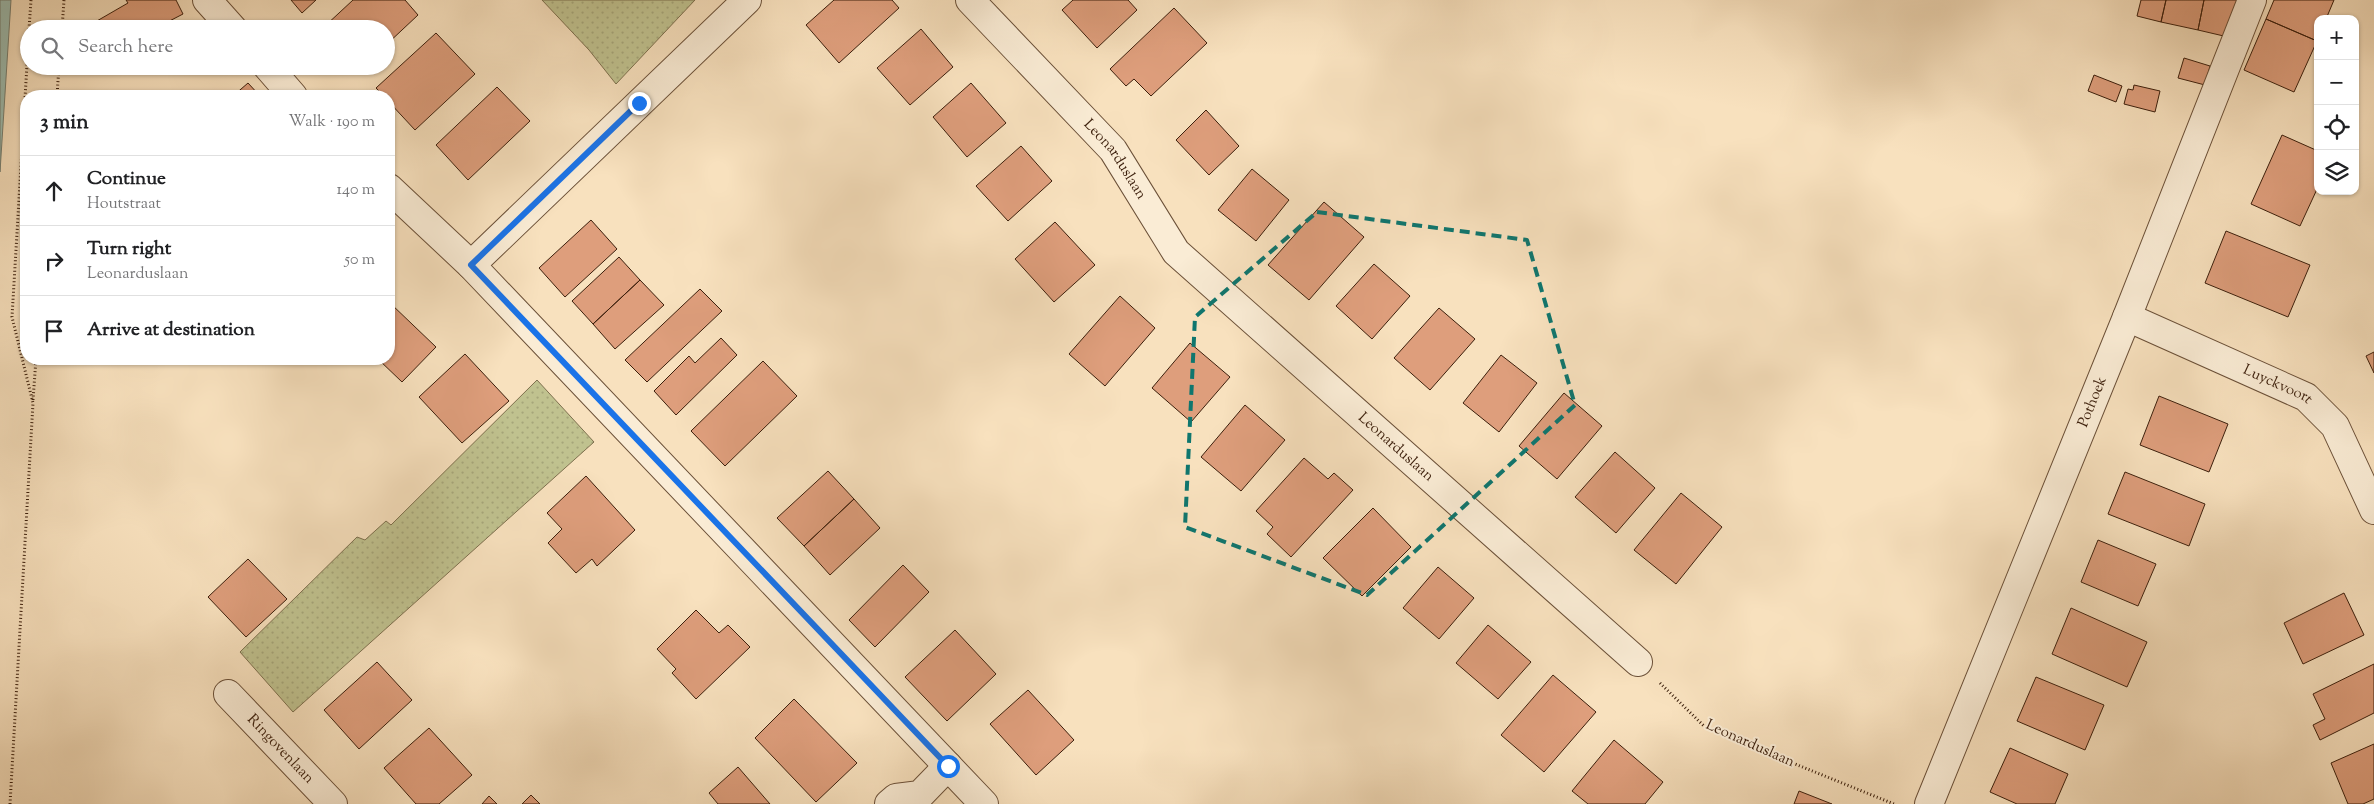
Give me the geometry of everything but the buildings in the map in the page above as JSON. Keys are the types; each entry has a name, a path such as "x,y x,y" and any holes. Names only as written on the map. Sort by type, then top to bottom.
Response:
{"street":[{"path":"207,0 225,20"},
{"path":"471,265 748,0"},
{"name":"Leonarduslaan","path":"970,0 1113,150 1176,252 1638,662"},
{"name":"Pothoek","path":"1930,804 2127,317 2252,0"},
{"path":"274,75 288,90"},
{"path":"395,194 471,265 984,804"},
{"name":"Luyckvoort","path":"2127,317 2306,397 2335,426 2374,510"},
{"name":"Ringovenlaan","path":"228,694 333,804"},
{"path":"889,804 896,798 921,800 948,766"}],"path":[{"path":"30,20 31,0"},
{"path":"63,20 64,0"},
{"path":"25,90 26,75"},
{"path":"57,90 58,75"},
{"path":"20,182 12,317 20,350"},
{"path":"24,365 33,403"},
{"path":"10,804 36,365"},
{"name":"Leonarduslaan","path":"1638,662 1706,728 1894,804"}],"highlighted area":[{"path":"1317,212 1527,240 1575,405 1367,595 1185,527 1195,317"}],"green space":[{"path":"542,0 695,0 616,84 589,50"},
{"path":"537,380 594,442 293,712 240,652 357,537 365,540 386,521 391,525"}],"water":[{"path":"0,0 11,0 0,172"}],"route":[{"path":"639,103 471,265 948,766"}]}
